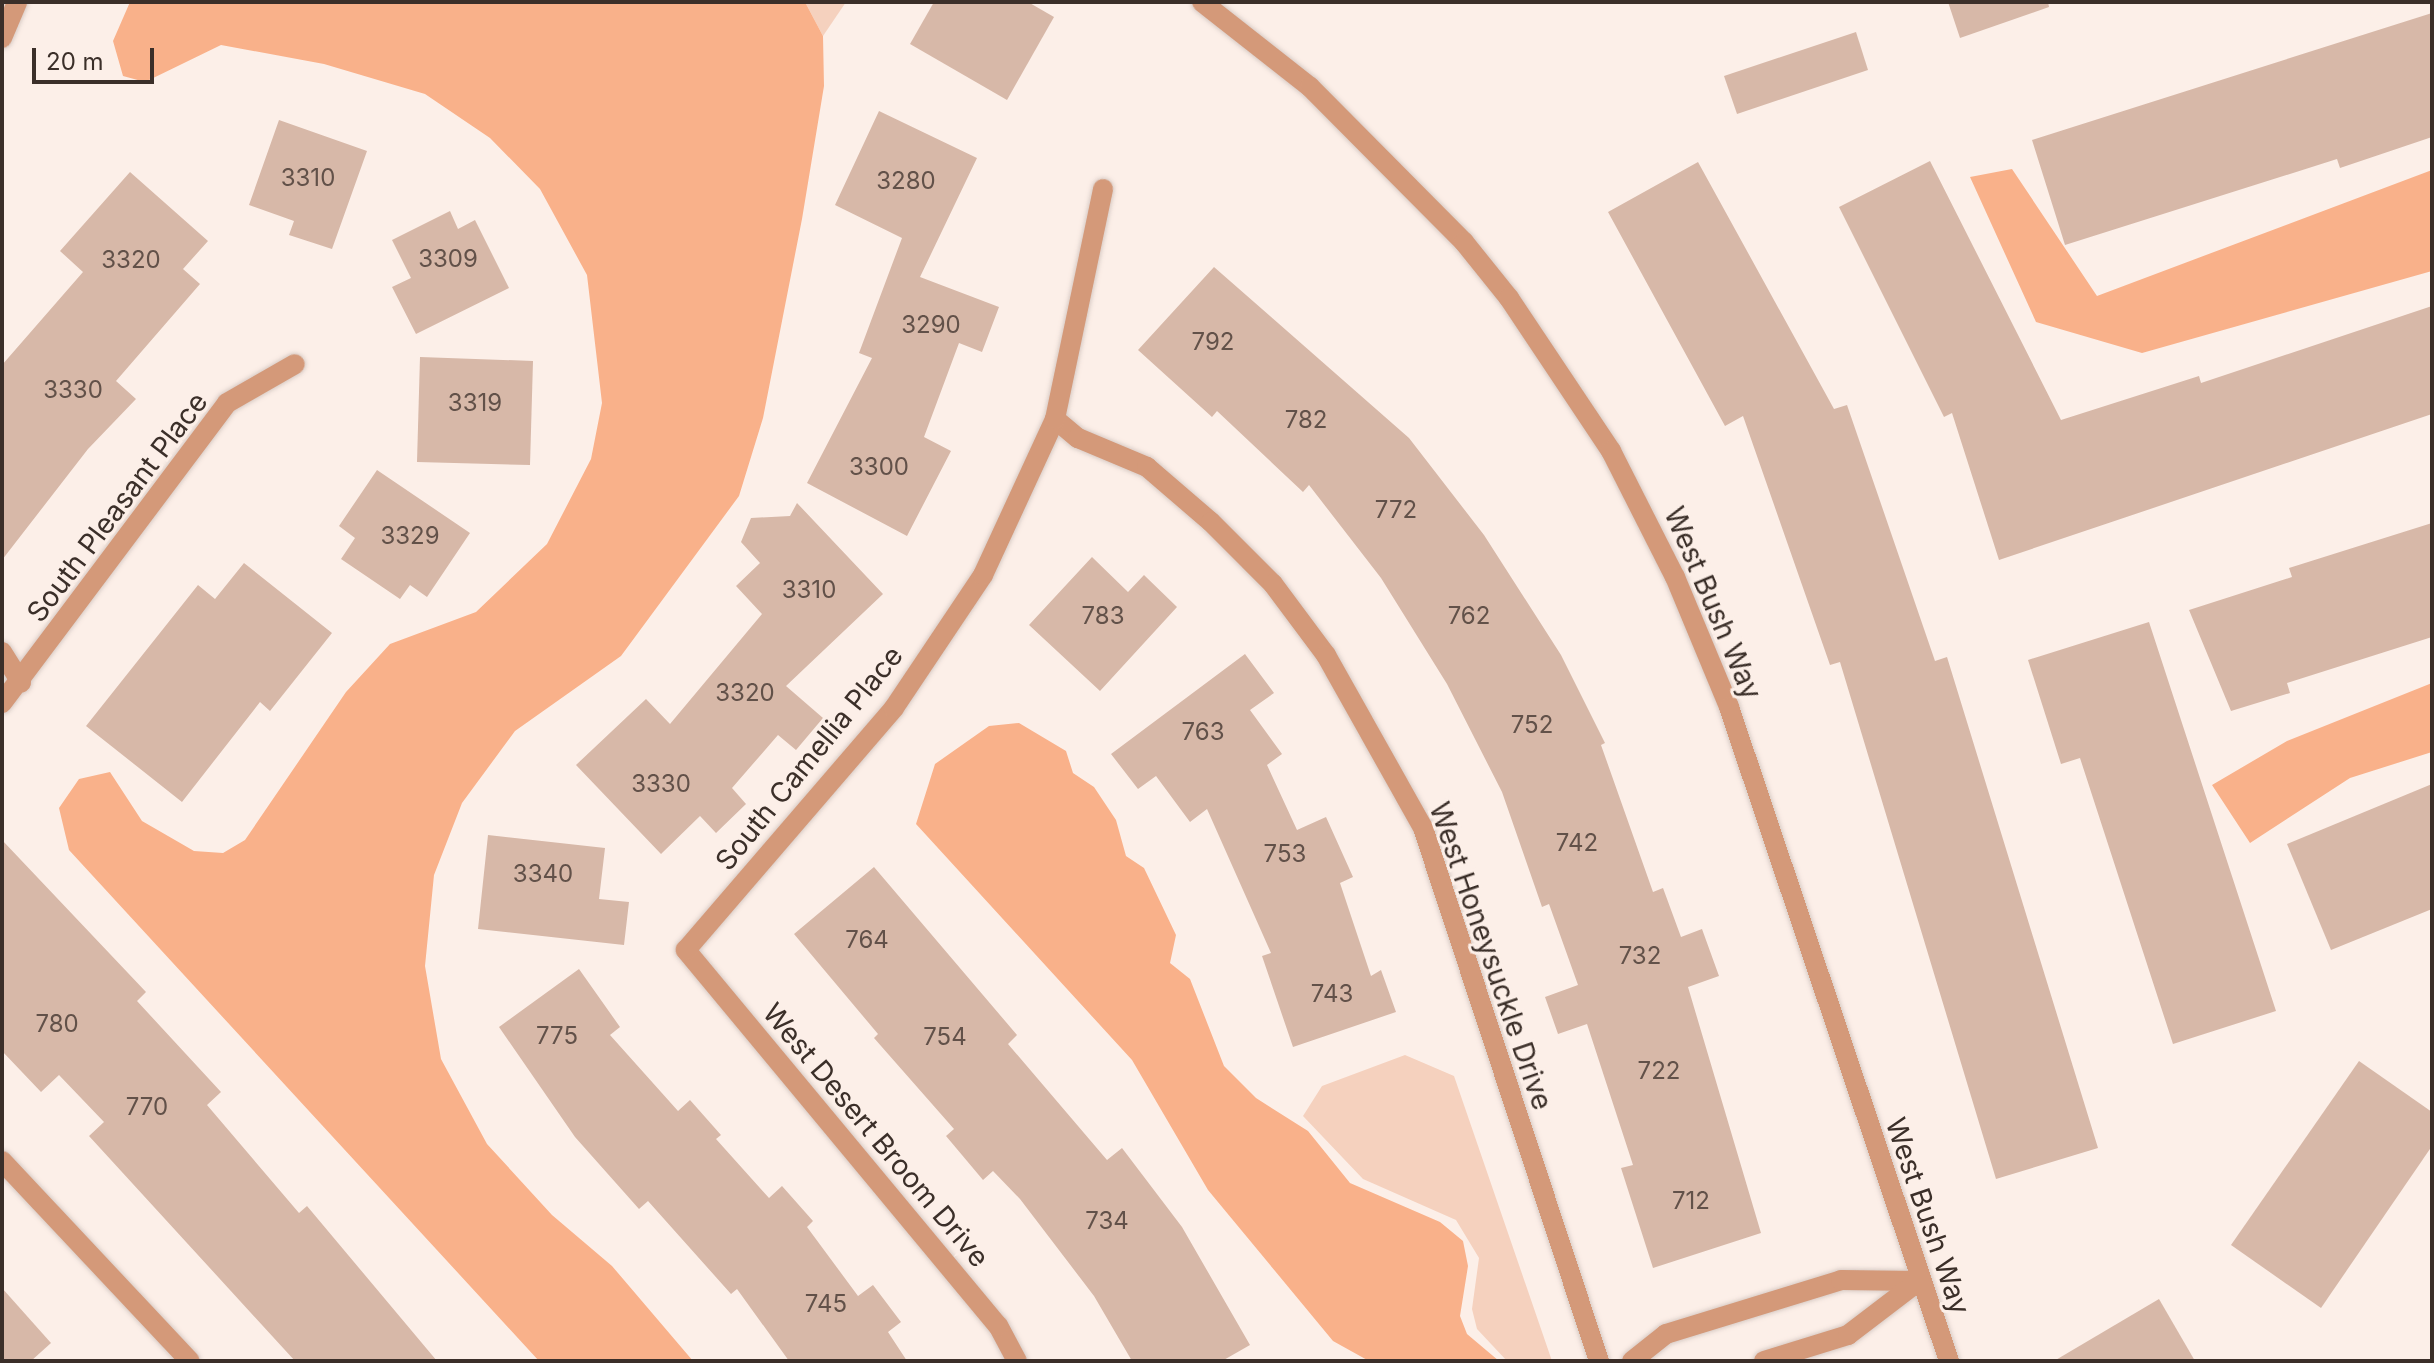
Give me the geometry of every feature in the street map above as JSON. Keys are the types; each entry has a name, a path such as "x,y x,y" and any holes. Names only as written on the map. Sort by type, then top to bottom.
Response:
{"street":[{"path":"2,38 17,2"},
{"name":"West Bush Way","path":"1202,2 1310,87 1464,242 1509,298 1611,451 1675,577 1729,707 1919,1281 1949,1361"},
{"name":"South Camellia Place","path":"686,950 894,708 983,575 1055,419 1103,189"},
{"name":"South Pleasant Place","path":"2,703 12,680 227,403 295,364"},
{"name":"West Honeysuckle Drive","path":"1055,419 1078,438 1147,467 1211,522 1273,584 1326,655 1423,828 1599,1361"},
{"path":"2,652 12,680"},
{"name":"West Desert Broom Drive","path":"686,950 998,1326 1017,1361"},
{"path":"2,1161 190,1361"},
{"path":"1632,1361 1666,1334 1841,1280 1919,1281"},
{"path":"1764,1361 1848,1335 1919,1281"}],"shaded area":[{"path":"130,2 805,2 823,36 824,86 802,219 763,418 739,496 621,656 515,731 462,803 434,875 425,966 441,1059 487,1144 552,1215 612,1266 693,1361 539,1361 69,850 59,808 79,779 110,772 142,821 194,851 223,853 245,840 346,692 390,644 476,612 547,544 591,459 602,403 587,275 540,189 490,138 425,94 324,64 221,45 145,82 123,76 113,41"},
{"path":"805,2 846,2 823,36"},
{"path":"2012,169 2097,296 2432,170 2432,271 2142,353 2036,322 1970,177"},
{"path":"2432,683 2432,752 2350,778 2250,843 2212,785 2287,741"},
{"path":"1019,723 1066,751 1073,773 1094,787 1116,820 1126,856 1144,868 1176,935 1170,963 1190,979 1224,1066 1256,1098 1308,1131 1350,1183 1440,1222 1463,1241 1468,1266 1460,1316 1467,1334 1499,1361 1369,1361 1333,1341 1208,1190 1132,1060 916,824 935,764 989,726"},
{"path":"1405,1055 1454,1076 1552,1361 1507,1361 1477,1329 1472,1309 1479,1258 1456,1220 1363,1179 1303,1116 1322,1086"}],"building":[{"path":"934,2 1028,2 1054,17 1007,100 910,44"},
{"path":"1948,2 2048,2 2049,7 1960,38"},
{"path":"2432,13 2432,137 2340,168 2337,159 2065,245 2032,140"},
{"path":"1856,32 1868,70 1737,114 1724,76"},
{"path":"879,111 977,158 920,277 999,307 982,352 959,343 924,437 951,451 907,536 807,483 872,358 859,353 902,238 835,205"},
{"path":"279,120 367,151 332,249 289,235 294,221 249,205"},
{"path":"1930,161 2061,420 2199,376 2201,383 2432,306 2432,414 1999,560 1952,413 1944,417 1839,207"},
{"path":"1698,162 1834,409 1847,405 1935,661 1947,657 2098,1148 1996,1179 1840,662 1830,665 1743,416 1725,426 1608,212"},
{"path":"130,172 208,241 183,269 200,284 116,381 136,399 88,449 2,560 2,365 83,272 60,251"},
{"path":"450,211 458,229 475,220 509,288 416,334 392,287 411,278 392,240"},
{"path":"1214,267 1409,438 1484,535 1561,655 1605,743 1601,745 1653,892 1663,888 1681,937 1702,929 1719,976 1688,987 1761,1233 1653,1268 1621,1168 1633,1165 1587,1024 1558,1034 1545,997 1578,985 1549,904 1542,907 1502,792 1447,684 1381,578 1309,485 1303,492 1217,411 1212,417 1138,350"},
{"path":"420,357 533,361 530,465 417,462"},
{"path":"377,470 470,533 427,597 410,585 400,599 341,559 355,538 339,526"},
{"path":"797,503 883,594 786,686 823,718 796,750 778,735 732,788 746,804 716,833 700,816 661,854 576,765 646,699 670,724 762,614 736,586 760,563 741,542 751,518 790,516"},
{"path":"2432,523 2432,637 2287,683 2290,693 2231,711 2189,610 2292,577 2289,568"},
{"path":"1092,557 1128,592 1144,575 1177,607 1100,691 1029,625"},
{"path":"244,563 332,633 270,711 260,702 182,802 86,726 198,585 215,599"},
{"path":"2149,622 2276,1011 2173,1044 2080,758 2061,764 2028,660"},
{"path":"1245,654 1274,693 1250,710 1282,754 1267,765 1297,830 1326,817 1353,877 1340,883 1371,976 1381,970 1396,1012 1293,1047 1262,956 1271,953 1207,809 1190,822 1156,776 1138,789 1111,754"},
{"path":"2432,784 2432,909 2331,950 2287,844"},
{"path":"488,835 605,848 599,899 629,902 624,945 478,929"},
{"path":"2,840 146,992 137,1001 221,1092 207,1105 299,1213 307,1206 437,1361 295,1361 89,1136 104,1122 59,1075 41,1092 2,1051"},
{"path":"874,867 1017,1035 1008,1044 1107,1160 1122,1148 1182,1227 1250,1345 1222,1361 1132,1361 1094,1296 1020,1199 993,1171 983,1180 946,1136 954,1129 874,1038 878,1034 794,934"},
{"path":"579,969 620,1027 610,1035 678,1111 690,1100 721,1135 716,1139 769,1198 782,1186 813,1221 807,1227 858,1296 873,1285 901,1322 888,1332 907,1361 789,1361 737,1289 731,1294 648,1201 639,1209 575,1137 499,1027"},
{"path":"2359,1061 2432,1112 2432,1146 2321,1308 2231,1245"},
{"path":"2,1288 51,1343 31,1361 2,1361"},
{"path":"2159,1299 2195,1361 2054,1361"}]}
